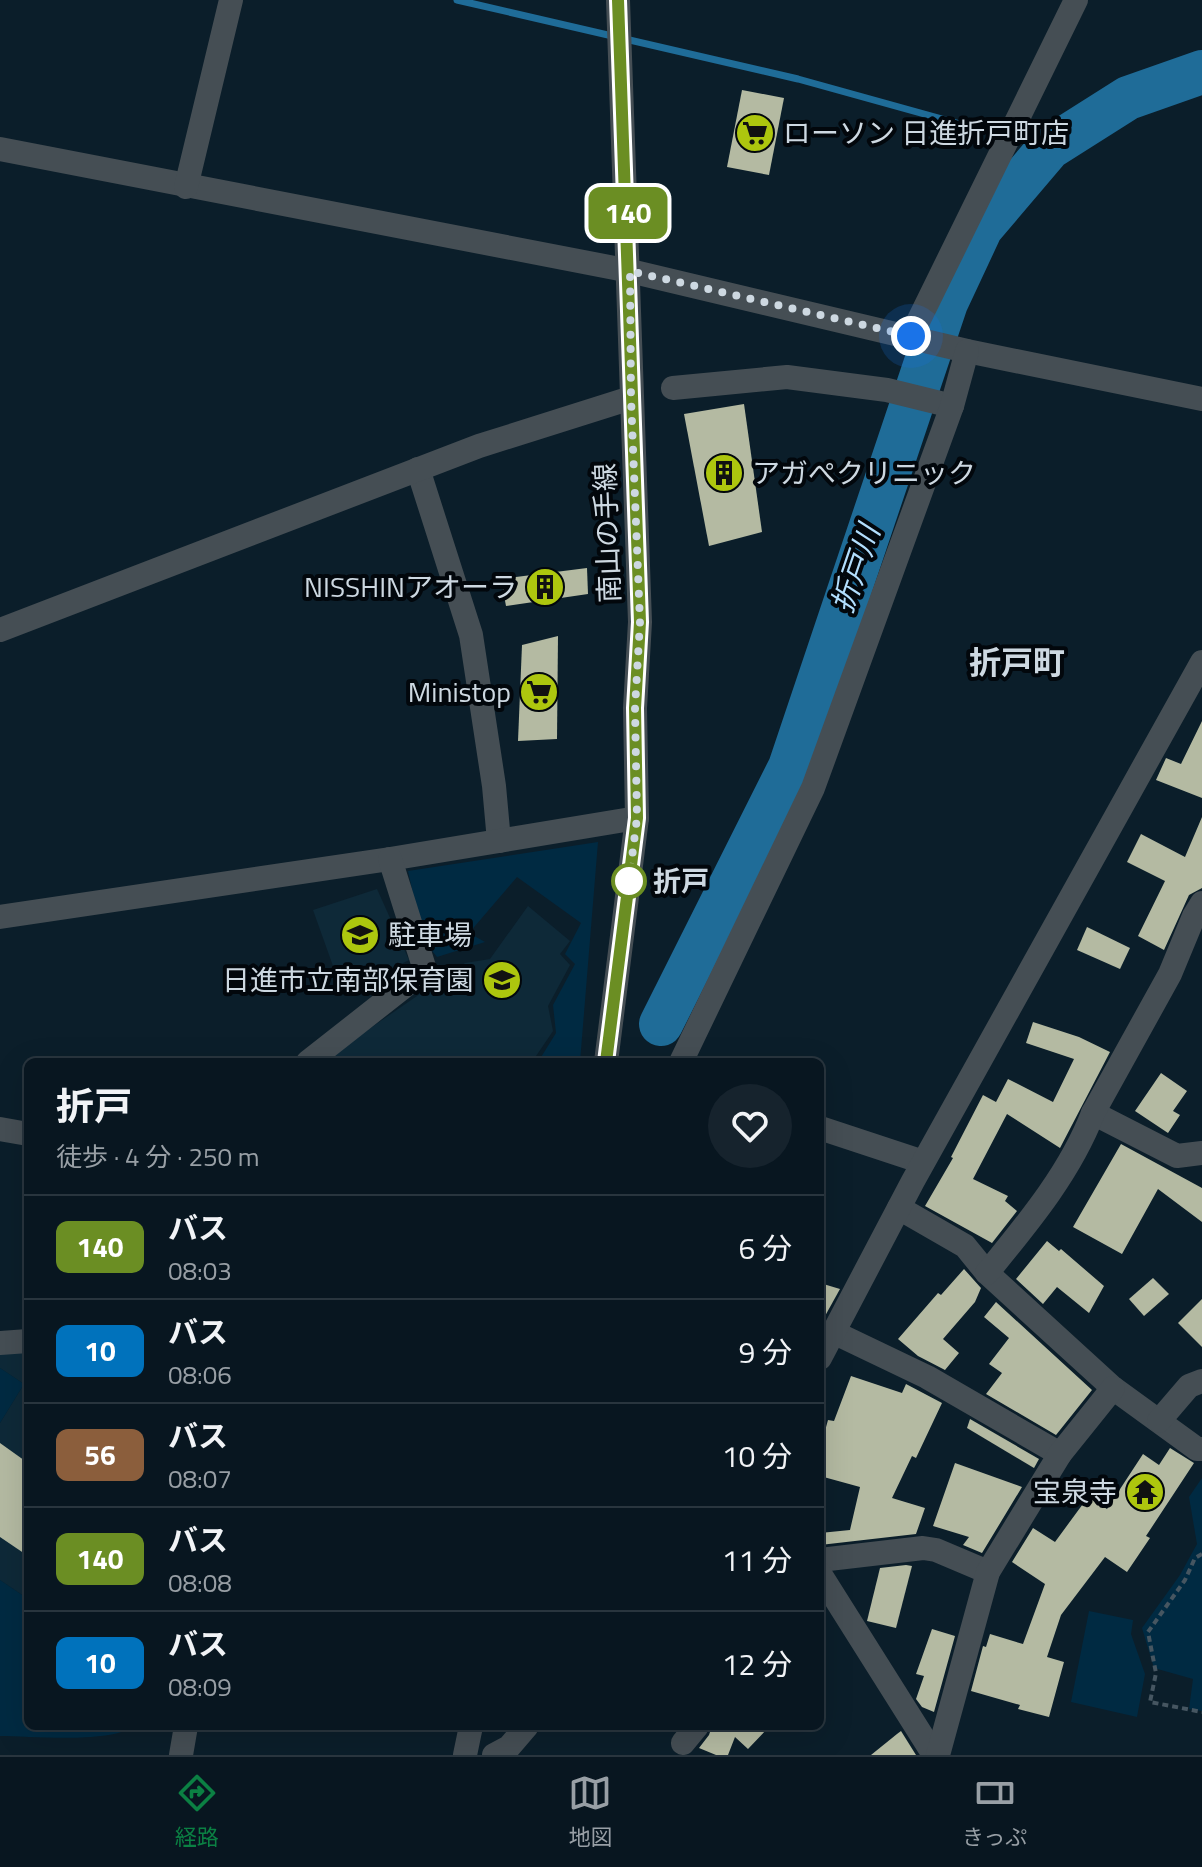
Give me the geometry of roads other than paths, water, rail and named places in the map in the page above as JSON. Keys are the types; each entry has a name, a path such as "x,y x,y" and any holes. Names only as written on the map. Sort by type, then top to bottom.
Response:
{"street":[{"path":"186,187 231,0"},
{"name":"南山の手線","path":"615,1058 637,818 635,708 640,622 631,398 630,271 618,0"},
{"path":"912,336 1076,0"},
{"path":"0,149 630,271 966,350 1202,399"},
{"path":"683,1058 813,788 952,406 966,350"},
{"path":"673,388 787,377 887,390 952,406"},
{"path":"0,630 479,446 631,398"},
{"path":"418,469 471,635 494,786 499,841"},
{"path":"824,1350 923,1162 1202,662"},
{"path":"0,917 390,859 637,818"},
{"path":"313,1058 425,970 390,859"},
{"path":"987,1273 1048,1195 1086,1133 1093,1113 1170,974 1202,903"},
{"path":"1093,1113 1177,1156 1202,1153"},
{"path":"0,1129 24,1133"},
{"path":"824,1129 923,1162"},
{"path":"899,1208 965,1246 987,1273 1113,1388 1197,1449 1202,1449"},
{"path":"833,1332 927,1377 1060,1454"},
{"path":"0,1343 24,1341"},
{"path":"1159,1421 1189,1386 1202,1381"},
{"path":"936,1755 988,1572 1060,1454 1113,1388"},
{"path":"824,1560 923,1548 936,1550 988,1572"},
{"path":"824,1580 936,1755"},
{"path":"181,1755 185,1730"},
{"path":"465,1755 470,1730"},
{"path":"494,1755 509,1747 524,1730"}],"waterway":[{"path":"457,0 798,79 989,132"},
{"name":"折戸川","path":"661,1024 790,767 946,303 981,228 1049,148 1128,98 1202,72"},
{"path":"1028,142 1049,148"}],"place":[{"name":"ローソン 日進折戸町店","path":"755,133"},
{"name":"アガぺクリニック","path":"724,473"},
{"name":"NISSHINアオーラ","path":"545,587"},
{"name":"Ministop","path":"539,692"},
{"name":"折戸","path":"629,881"},
{"name":"駐車場","path":"360,935"},
{"name":"日進市立南部保育園","path":"502,980"},
{"name":"宝泉寺","path":"1145,1492"}],"district":[{"name":"折戸町","path":"1017,663"}]}
